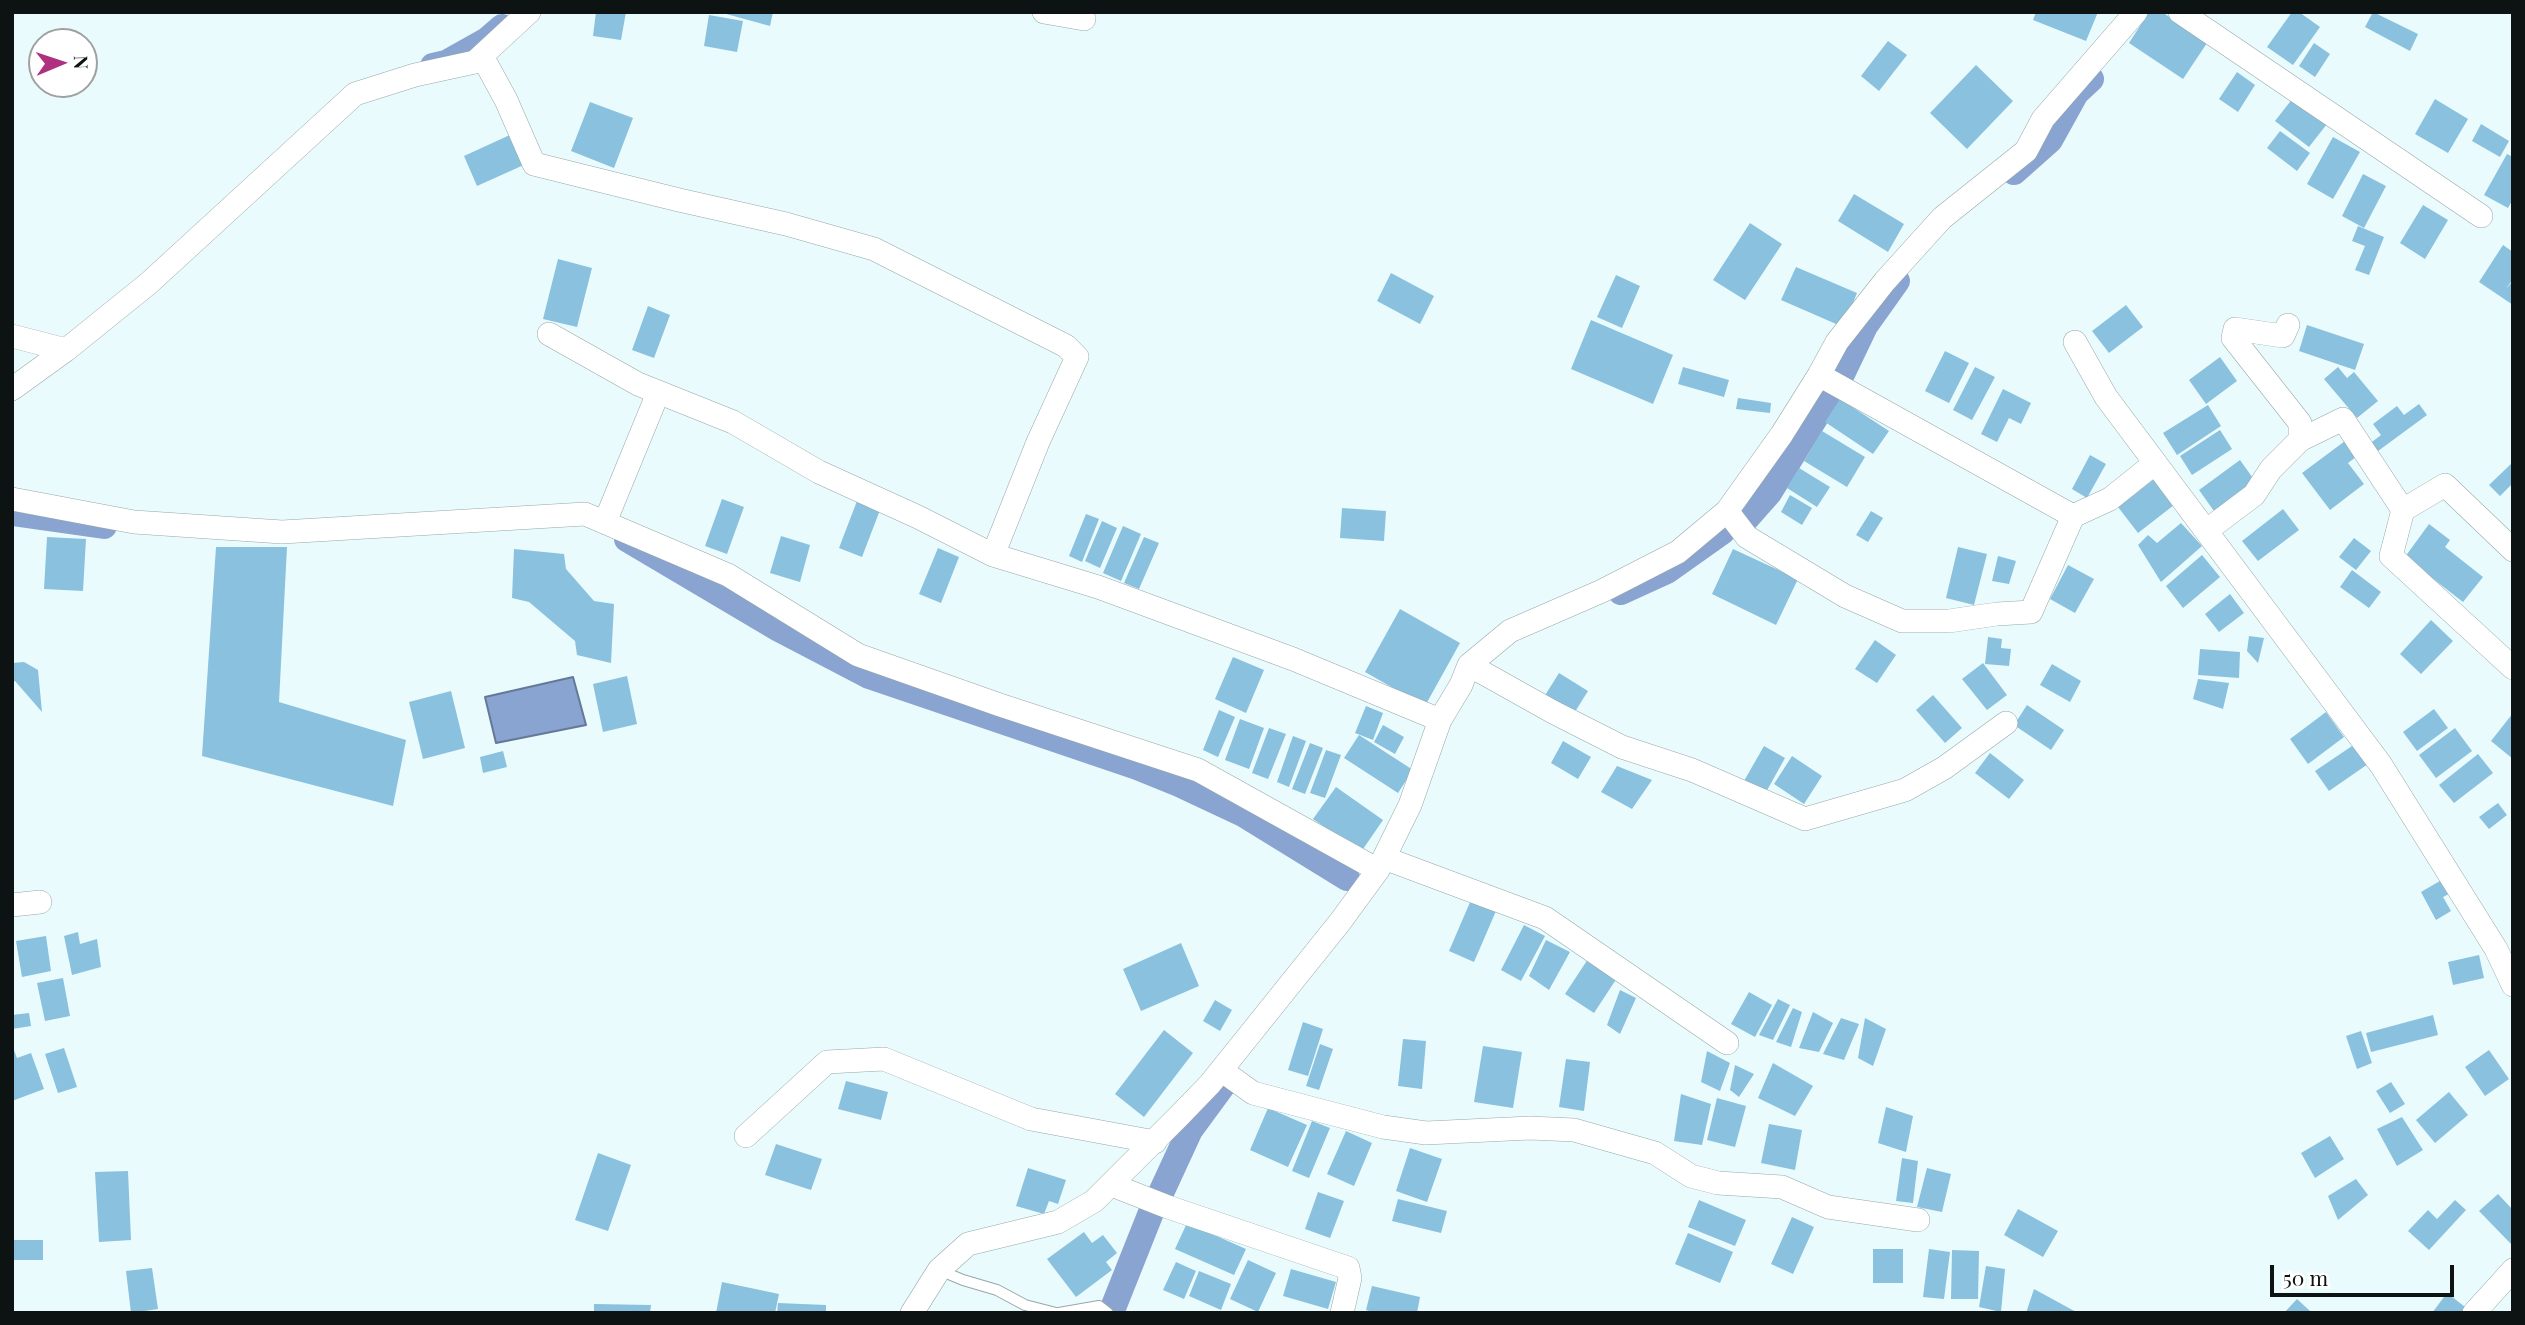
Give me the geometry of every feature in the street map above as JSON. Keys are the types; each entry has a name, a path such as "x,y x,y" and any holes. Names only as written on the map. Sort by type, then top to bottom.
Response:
{"street":[{"path":"12,389 149,284 355,94 415,75 475,62 529,12"},
{"path":"1044,12 1084,19"},
{"path":"912,1313 940,1270 968,1244 1058,1222 1094,1201 1155,1142 1221,1070 1340,922 1381,864 1410,805 1440,720 1461,685 1469,665 1510,631 1623,581 1678,551 1727,511 1828,381 1837,342 1885,281 1941,218 2026,151 2043,119 2136,12"},
{"path":"2180,12 2481,216"},
{"path":"482,56 506,100 534,164 786,224 874,249 1066,346 1077,358 1038,442 993,555"},
{"path":"2288,325 2283,336 2235,328 2233,338 2300,423 2300,440"},
{"path":"548,334 638,384 733,422 819,472 993,555 1098,587 1293,659 1440,720"},
{"path":"12,336 66,350"},
{"path":"2075,342 2106,397 2381,765 2496,949 2513,985"},
{"path":"1828,381 2073,516"},
{"path":"605,522 659,393"},
{"path":"2206,531 2253,495 2271,469 2300,440 2343,419 2403,510"},
{"path":"1727,511 1746,537 1845,596 1902,621 1949,621 2031,612 2073,516 2110,499 2155,463"},
{"path":"2513,550 2445,485 2403,510 2391,556 2513,668"},
{"path":"12,499 134,522 282,532 585,514 728,575 858,655 1198,770 1381,864 1545,918 1727,1043"},
{"path":"1469,665 1622,747 1692,770 1805,819 1905,790 1944,768 2006,723"},
{"path":"12,905 40,902"},
{"path":"746,1136 827,1062 884,1059 1031,1119 1155,1142"},
{"path":"1221,1070 1253,1093 1383,1127 1426,1133 1530,1128 1574,1130 1655,1153 1690,1176 1718,1183 1782,1187 1828,1208 1918,1220"},
{"path":"1112,1185 1168,1207 1348,1268 1350,1278 1342,1313"},
{"path":"2474,1313 2513,1270"}],"lane":[{"path":"940,1270 962,1280 997,1290 1025,1305 1058,1313 1104,1309"}],"water":[{"path":"573,677 586,725 496,743 485,697"}],"building":[{"path":"596,12 626,12 621,40 593,36"},
{"path":"719,12 773,12 770,26"},
{"path":"2036,12 2098,12 2086,41 2033,20"},
{"path":"2149,12 2162,12 2207,43 2183,79 2129,43"},
{"path":"2292,12 2299,12 2320,27 2293,65 2267,47"},
{"path":"2373,12 2418,34 2410,51 2365,27"},
{"path":"709,15 743,21 737,52 704,46"},
{"path":"1888,41 1907,55 1879,91 1861,76"},
{"path":"2314,43 2330,54 2315,77 2299,66"},
{"path":"1976,65 2013,101 1967,149 1930,113"},
{"path":"2237,72 2255,85 2238,112 2219,99"},
{"path":"2293,98 2327,124 2309,147 2275,121"},
{"path":"2435,99 2468,119 2448,153 2415,134"},
{"path":"590,102 633,118 614,168 571,151"},
{"path":"2481,124 2509,141 2500,157 2472,141"},
{"path":"2280,131 2310,153 2297,171 2267,148"},
{"path":"512,134 526,164 477,186 464,156"},
{"path":"2333,137 2360,152 2333,199 2307,184"},
{"path":"2507,154 2513,157 2513,199 2508,208 2484,195"},
{"path":"2363,174 2386,186 2364,228 2342,216"},
{"path":"1854,194 1904,224 1888,252 1838,221"},
{"path":"2423,205 2448,220 2425,259 2400,243"},
{"path":"1750,223 1782,244 1745,300 1713,280"},
{"path":"2358,226 2384,237 2369,275 2355,270 2365,246 2352,241"},
{"path":"2503,245 2513,252 2513,279 2506,289 2513,281 2513,305 2479,282"},
{"path":"558,259 592,268 577,327 543,319"},
{"path":"1796,267 1857,293 1843,327 1781,300"},
{"path":"1391,273 1434,296 1420,324 1377,301"},
{"path":"1616,275 1640,286 1622,328 1597,317"},
{"path":"2126,305 2143,327 2109,353 2092,331"},
{"path":"648,306 670,315 654,358 632,350"},
{"path":"1591,320 1673,355 1653,404 1571,369"},
{"path":"2307,325 2364,344 2355,370 2299,351"},
{"path":"1945,351 1969,363 1949,403 1925,391"},
{"path":"2220,357 2237,381 2206,404 2189,380"},
{"path":"1683,367 1729,380 1724,397 1678,384"},
{"path":"1975,367 1995,377 1972,420 1953,410"},
{"path":"2338,367 2347,378 2354,372 2378,401 2357,418 2324,379"},
{"path":"2003,389 2031,403 2021,424 2009,418 1997,442 1981,434"},
{"path":"1738,398 1771,403 1770,413 1736,409"},
{"path":"1840,399 1889,431 1873,454 1825,422"},
{"path":"2419,404 2427,415 2374,454 2368,445 2381,435 2373,424 2397,406 2404,415"},
{"path":"2208,405 2221,426 2177,455 2163,433"},
{"path":"2220,430 2232,449 2192,475 2180,456"},
{"path":"1822,431 1865,457 1847,487 1804,461"},
{"path":"2345,441 2356,457 2348,463 2364,484 2330,510 2302,473"},
{"path":"2090,455 2106,464 2087,498 2072,489"},
{"path":"2240,460 2255,481 2214,511 2199,490"},
{"path":"2513,462 2513,483 2500,496 2489,485"},
{"path":"1799,468 1830,487 1817,507 1787,488"},
{"path":"2154,479 2174,505 2138,533 2118,507"},
{"path":"1790,495 1812,508 1802,525 1781,512"},
{"path":"722,499 744,507 727,554 705,546"},
{"path":"857,501 880,510 862,557 839,548"},
{"path":"1342,508 1386,511 1384,541 1340,538"},
{"path":"2283,509 2299,530 2258,561 2242,541"},
{"path":"1871,511 1883,518 1868,542 1856,535"},
{"path":"1086,514 1099,519 1082,562 1069,556"},
{"path":"1102,521 1117,528 1100,568 1085,561"},
{"path":"2181,523 2202,546 2161,582 2138,545 2148,535 2157,543"},
{"path":"2429,524 2450,540 2445,547 2483,577 2463,602 2405,557"},
{"path":"1123,526 1141,534 1121,581 1103,573"},
{"path":"781,536 810,545 800,582 770,573"},
{"path":"47,537 86,539 83,591 44,589"},
{"path":"1144,537 1159,543 1139,589 1124,583"},
{"path":"2354,538 2371,551 2356,570 2339,557"},
{"path":"216,547 287,547 279,702 406,740 393,806 202,756"},
{"path":"1958,547 1987,554 1974,605 1946,598"},
{"path":"938,548 959,557 941,603 919,594"},
{"path":"514,549 564,554 566,569 594,601 614,604 611,663 577,655 575,641 529,602 512,598"},
{"path":"1733,549 1798,579 1776,625 1712,594"},
{"path":"2202,555 2220,577 2183,608 2166,586"},
{"path":"1998,556 2016,561 2009,584 1992,581"},
{"path":"2068,565 2094,579 2075,613 2050,599"},
{"path":"2352,570 2381,592 2369,608 2340,587"},
{"path":"2230,594 2244,613 2219,632 2205,614"},
{"path":"1400,609 1460,643 1425,706 1365,672"},
{"path":"2431,620 2453,641 2421,674 2400,654"},
{"path":"2249,636 2264,638 2258,663 2247,651"},
{"path":"1988,637 2002,639 2001,648 2011,649 2009,666 1985,664"},
{"path":"1875,640 1896,655 1877,683 1855,669"},
{"path":"2200,649 2240,652 2239,678 2198,675"},
{"path":"1233,657 1264,670 1246,713 1215,699"},
{"path":"24,662 38,670 42,712 15,681 12,682 12,663"},
{"path":"1983,663 2007,695 1987,710 1962,679"},
{"path":"2052,664 2081,681 2070,702 2040,685"},
{"path":"1559,673 1588,691 1573,715 1544,697"},
{"path":"627,676 637,724 603,732 593,684"},
{"path":"2198,679 2229,683 2223,709 2193,699"},
{"path":"451,691 465,748 423,759 409,702"},
{"path":"1933,695 1962,728 1945,743 1916,710"},
{"path":"2027,705 2064,730 2051,750 2014,725"},
{"path":"1366,706 1383,713 1373,740 1355,733"},
{"path":"2434,709 2448,728 2417,751 2403,732"},
{"path":"1219,710 1235,717 1218,757 1203,750"},
{"path":"2326,712 2344,737 2308,764 2290,739"},
{"path":"2513,713 2513,759 2491,741"},
{"path":"1240,719 1264,728 1249,769 1225,760"},
{"path":"1383,725 1404,737 1395,754 1374,742"},
{"path":"1269,728 1286,734 1268,779 1252,773"},
{"path":"2455,728 2472,751 2436,778 2419,755"},
{"path":"1359,735 1413,770 1398,793 1344,758"},
{"path":"1293,736 1306,741 1289,787 1277,782"},
{"path":"1563,741 1591,757 1578,779 1551,763"},
{"path":"1310,743 1323,748 1305,794 1292,789"},
{"path":"2355,744 2368,764 2329,791 2315,771"},
{"path":"1764,746 1785,758 1765,794 1744,781"},
{"path":"1326,750 1341,755 1325,798 1310,793"},
{"path":"503,751 507,767 483,773 480,757"},
{"path":"1990,753 2024,780 2009,799 1975,773"},
{"path":"2478,754 2493,773 2454,803 2439,785"},
{"path":"1792,756 1822,776 1804,804 1774,784"},
{"path":"1617,766 1652,780 1632,809 1601,792"},
{"path":"1336,787 1383,820 1361,852 1313,819"},
{"path":"2498,803 2507,815 2489,829 2479,817"},
{"path":"2445,878 2453,892 2443,897 2451,911 2436,920 2421,892"},
{"path":"1471,900 1496,911 1474,962 1449,951"},
{"path":"1524,925 1545,936 1521,981 1501,970"},
{"path":"78,932 80,944 97,939 101,967 72,975 64,936"},
{"path":"46,936 51,971 22,977 16,941"},
{"path":"1546,940 1570,952 1549,990 1529,976"},
{"path":"1181,943 1199,986 1141,1011 1123,969"},
{"path":"2479,955 2484,978 2453,985 2448,962"},
{"path":"1588,959 1617,978 1594,1013 1565,994"},
{"path":"63,978 70,1016 45,1021 37,983"},
{"path":"1620,990 1636,998 1620,1034 1607,1025"},
{"path":"1749,992 1772,1005 1755,1037 1731,1024"},
{"path":"1778,999 1790,1005 1773,1040 1759,1035"},
{"path":"1215,1000 1232,1010 1220,1031 1203,1021"},
{"path":"1793,1008 1802,1012 1791,1047 1776,1042"},
{"path":"1813,1012 1833,1023 1819,1052 1799,1048"},
{"path":"29,1013 31,1026 12,1029 12,1015"},
{"path":"2433,1015 2438,1035 2371,1052 2366,1033"},
{"path":"1841,1018 1859,1024 1844,1060 1823,1054"},
{"path":"1865,1018 1886,1029 1873,1066 1858,1058"},
{"path":"1303,1022 1323,1029 1308,1076 1288,1070"},
{"path":"1164,1030 1193,1053 1144,1117 1115,1094"},
{"path":"2361,1031 2372,1063 2357,1069 2346,1036"},
{"path":"1403,1039 1426,1041 1422,1089 1398,1086"},
{"path":"1320,1044 1333,1049 1319,1090 1306,1086"},
{"path":"12,1045 17,1058 31,1053 44,1089 12,1101"},
{"path":"1483,1046 1522,1052 1513,1108 1474,1102"},
{"path":"64,1048 77,1087 58,1093 45,1054"},
{"path":"2489,1050 2509,1079 2485,1096 2465,1067"},
{"path":"1707,1051 1730,1063 1720,1091 1701,1082"},
{"path":"1566,1059 1590,1062 1584,1111 1559,1107"},
{"path":"1773,1063 1813,1086 1795,1116 1758,1098"},
{"path":"1735,1065 1754,1074 1739,1097 1730,1090"},
{"path":"846,1081 888,1092 881,1120 838,1109"},
{"path":"2391,1082 2405,1104 2390,1113 2376,1091"},
{"path":"2449,1092 2468,1115 2435,1143 2416,1120"},
{"path":"1681,1094 1711,1104 1702,1145 1674,1141"},
{"path":"1717,1098 1746,1106 1735,1147 1707,1140"},
{"path":"1886,1107 1913,1116 1906,1152 1878,1143"},
{"path":"1268,1108 1307,1125 1288,1167 1250,1150"},
{"path":"2402,1117 2423,1150 2397,1166 2377,1129"},
{"path":"1312,1121 1330,1128 1309,1178 1292,1171"},
{"path":"1769,1124 1802,1130 1795,1170 1761,1163"},
{"path":"1346,1131 1372,1143 1354,1186 1327,1174"},
{"path":"2330,1136 2344,1159 2315,1178 2301,1153"},
{"path":"776,1144 822,1159 811,1190 765,1175"},
{"path":"1410,1148 1442,1159 1427,1202 1396,1191"},
{"path":"598,1153 631,1165 608,1231 575,1220"},
{"path":"1902,1158 1918,1161 1913,1203 1896,1201"},
{"path":"1028,1168 1066,1180 1058,1204 1049,1201 1044,1214 1016,1206"},
{"path":"1927,1168 1951,1174 1942,1212 1917,1207"},
{"path":"128,1171 131,1240 99,1242 95,1172"},
{"path":"2356,1179 2368,1195 2338,1220 2328,1196"},
{"path":"1318,1192 1344,1201 1330,1238 1305,1229"},
{"path":"2498,1194 2513,1210 2511,1244 2479,1211"},
{"path":"1398,1199 1447,1211 1441,1233 1392,1221"},
{"path":"1699,1200 1746,1220 1735,1246 1688,1227"},
{"path":"2455,1200 2466,1210 2429,1250 2408,1231 2428,1210 2437,1219"},
{"path":"2018,1209 2058,1231 2043,1257 2004,1235"},
{"path":"1792,1217 1814,1227 1793,1274 1771,1264"},
{"path":"1187,1223 1246,1249 1234,1275 1175,1249"},
{"path":"1084,1232 1092,1243 1103,1235 1117,1253 1106,1262 1112,1270 1076,1297 1047,1259"},
{"path":"1688,1233 1733,1252 1720,1283 1675,1264"},
{"path":"12,1240 43,1240 43,1260 12,1260"},
{"path":"1873,1249 1903,1249 1903,1283 1873,1283"},
{"path":"1929,1249 1950,1252 1944,1299 1923,1297"},
{"path":"1952,1250 1979,1251 1978,1299 1951,1299"},
{"path":"1248,1260 1276,1273 1258,1312 1230,1299"},
{"path":"1176,1262 1196,1271 1184,1299 1163,1290"},
{"path":"1986,1266 2005,1269 2001,1312 1979,1307"},
{"path":"152,1268 158,1309 131,1313 126,1271"},
{"path":"1291,1269 1336,1282 1328,1309 1283,1296"},
{"path":"1199,1271 1231,1284 1221,1310 1189,1296"},
{"path":"722,1282 779,1294 775,1313 716,1313"},
{"path":"1372,1286 1420,1297 1417,1313 1376,1313 1366,1310"},
{"path":"2034,1289 2078,1313 2026,1313"},
{"path":"2447,1293 2469,1310 2466,1313 2432,1313"},
{"path":"2297,1299 2309,1313 2284,1313"},
{"path":"778,1303 826,1305 826,1313 777,1313"},
{"path":"594,1304 651,1305 650,1313 594,1313"}],"waterway":[{"path":"433,66 446,63 487,40 502,27"},
{"path":"2014,172 2050,140 2076,93 2091,79"},
{"path":"1746,519 1769,493 1841,376 1865,326 1897,281"},
{"path":"12,513 104,526"},
{"path":"1621,592 1667,571 1722,532"},
{"path":"627,539 779,629 869,676 1137,767 1179,784 1243,814 1347,878"},
{"path":"1160,1195 1190,1130 1223,1085"},
{"path":"1111,1313 1152,1210"}]}
